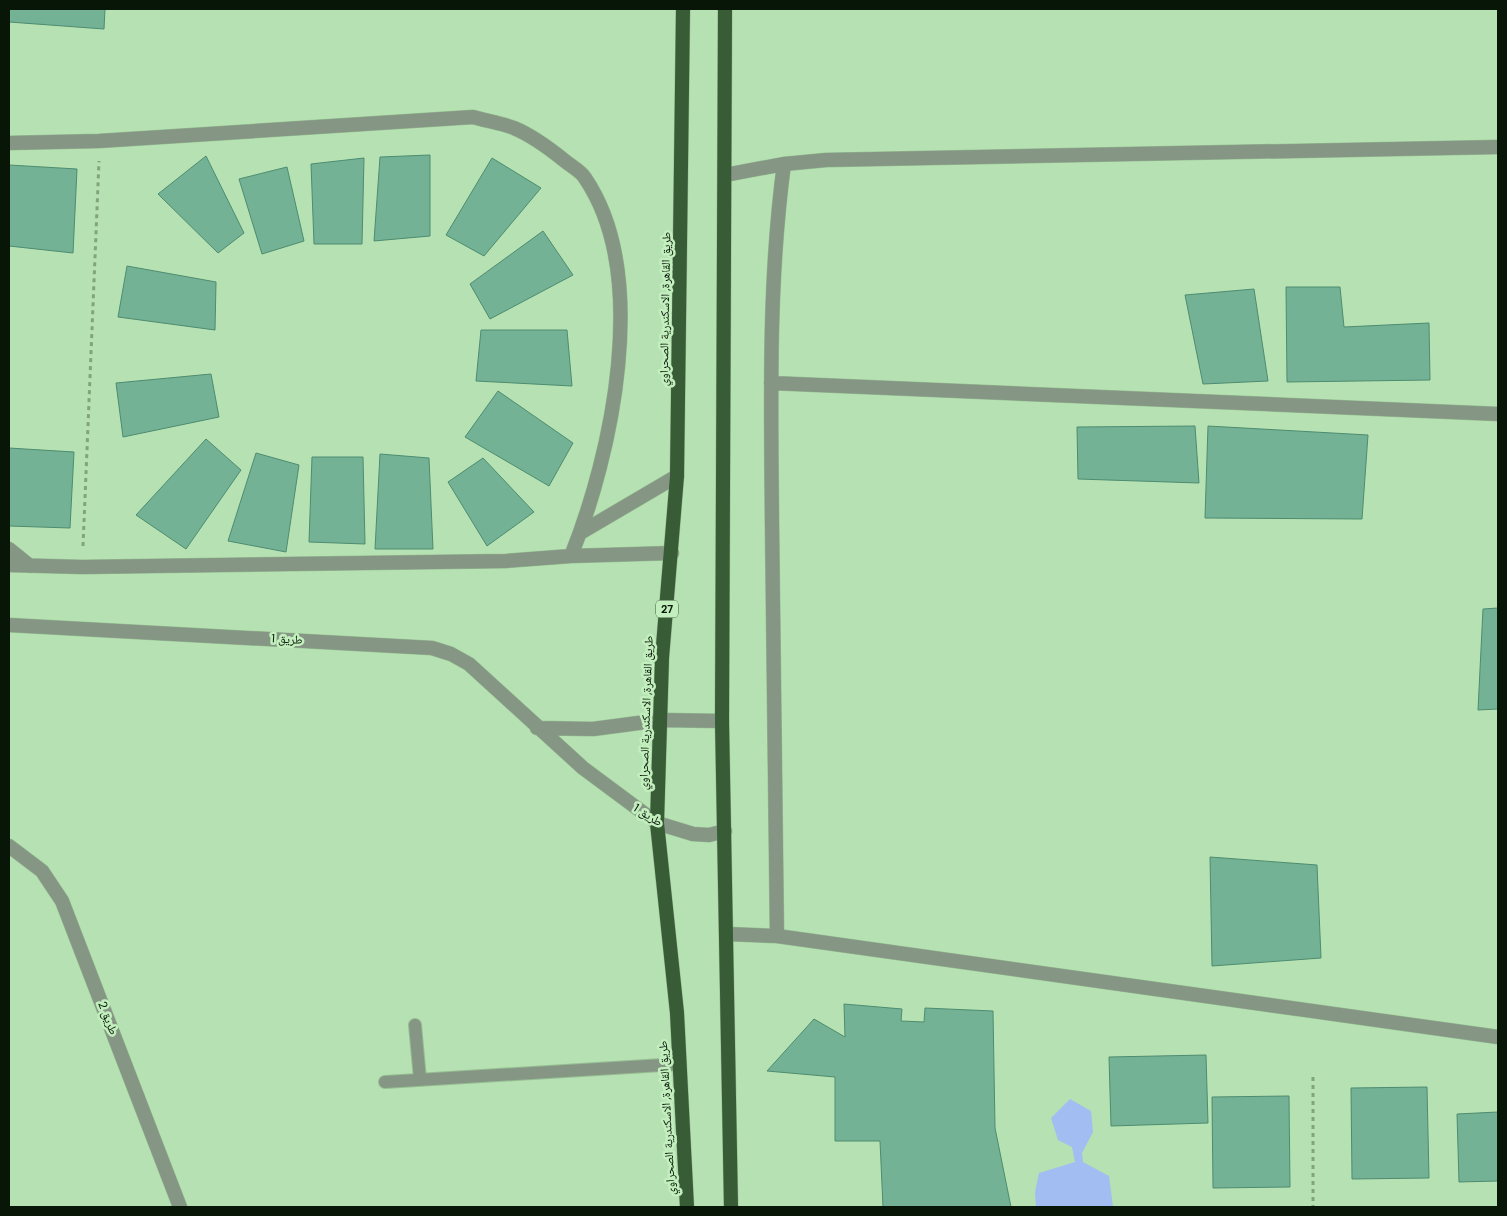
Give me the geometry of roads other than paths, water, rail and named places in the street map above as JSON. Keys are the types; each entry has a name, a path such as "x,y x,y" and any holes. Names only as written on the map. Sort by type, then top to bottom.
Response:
{"highway":[{"name":"طريق القاهرة, الاسكندرية الصحراوي","path":"683,9 677,476 662,658 657,823 677,1013 687,1207"},
{"path":"725,9 722,721 731,1207"}],"street":[{"path":"9,143 99,141 474,117 513,128 544,144 584,176 606,217 619,277 617,379 600,462 580,533 571,556"},
{"path":"725,175 784,164 846,160 1498,147"},
{"path":"777,936 770,383 776,219 784,164"},
{"path":"770,383 1498,414"},
{"path":"580,533 677,476"},
{"path":"9,550 30,566"},
{"path":"9,566 82,567 496,562 571,556 672,553"},
{"name":"طريق 1","path":"9,624 432,648 451,654 469,664 538,728 614,792 657,823 693,834 709,835 725,831"},
{"path":"538,728 593,728 661,720 722,721"},
{"name":"طريق 2","path":"9,846 42,870 62,901 180,1207"},
{"path":"727,934 777,936 1498,1037"}],"lane":[{"path":"416,1025 420,1080"},
{"path":"385,1082 679,1064"}],"water":[{"path":"1070,1099 1091,1111 1093,1132 1082,1153 1083,1162 1109,1176 1113,1207 1036,1207 1035,1192 1039,1173 1075,1162 1072,1147 1058,1140 1051,1118"}]}
